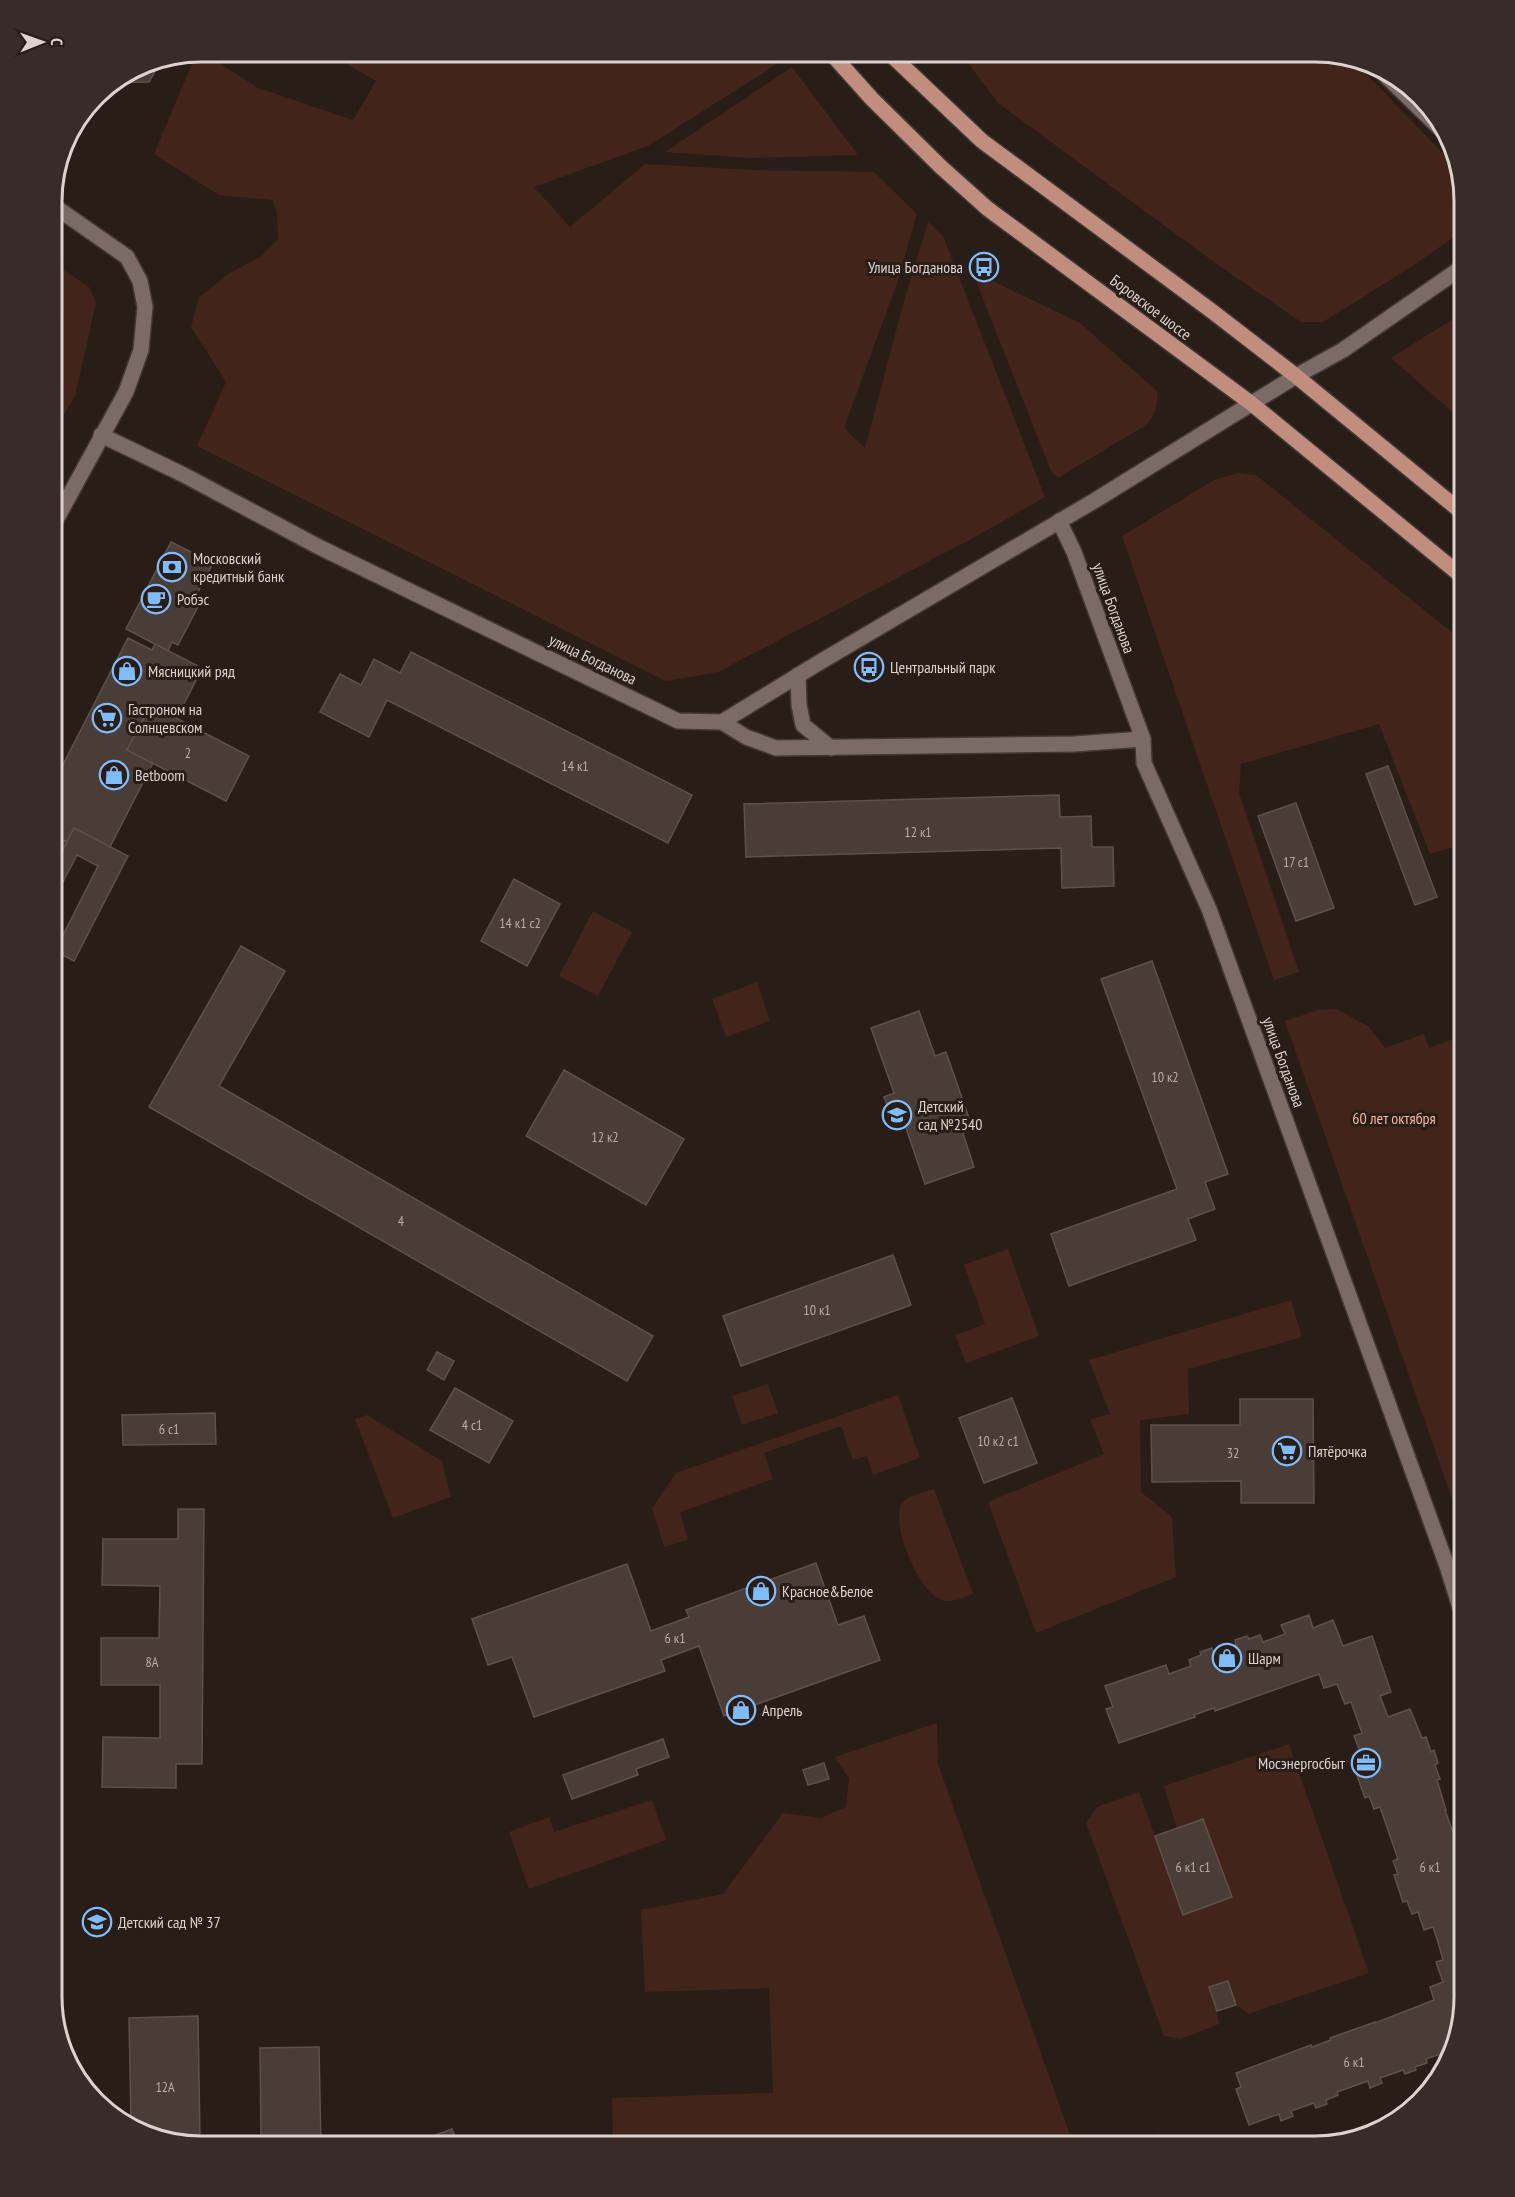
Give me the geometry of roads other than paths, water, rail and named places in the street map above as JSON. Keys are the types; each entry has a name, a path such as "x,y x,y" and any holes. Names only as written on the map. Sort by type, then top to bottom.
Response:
{"main road":[{"name":"Боровское шоссе","path":"839,62 872,99 967,191 1252,404 1454,570"},
{"name":"Боровское шоссе","path":"899,62 982,141 1296,376 1454,506"}],"street":[{"path":"62,211 127,257 140,281 145,307 141,350 126,392 62,508"},
{"path":"1143,739 1074,744 776,748 746,737 722,722 1059,521 1296,376 1343,350 1454,273"},
{"name":"улица Богданова","path":"101,435 184,475 319,547 678,721 722,722"},
{"name":"улица Богданова","path":"1059,521 1074,552 1143,739 1144,763 1209,909 1454,1590"},
{"path":"798,675 802,725 831,748"}],"place":[{"name":"Улица Богданова","path":"984,267"},
{"name":"Московский кредитный банк","path":"172,567"},
{"name":"Робэс","path":"156,599"},
{"name":"Центральный парк","path":"869,667"},
{"name":"Мясницкий ряд","path":"127,671"},
{"name":"Гастроном на Солнцевском","path":"107,718"},
{"name":"Betboom","path":"114,775"},
{"name":"Детский сад №2540","path":"897,1115"},
{"name":"Пятёрочка","path":"1287,1451"},
{"name":"Красное&Белое","path":"761,1591"},
{"name":"Шарм","path":"1227,1658"},
{"name":"Апрель","path":"741,1710"},
{"name":"Мосэнергосбыт","path":"1366,1763"},
{"name":"Детский сад № 37","path":"97,1922"}],"park label":[{"name":"60 лет октября","path":"1394,1118"}]}
